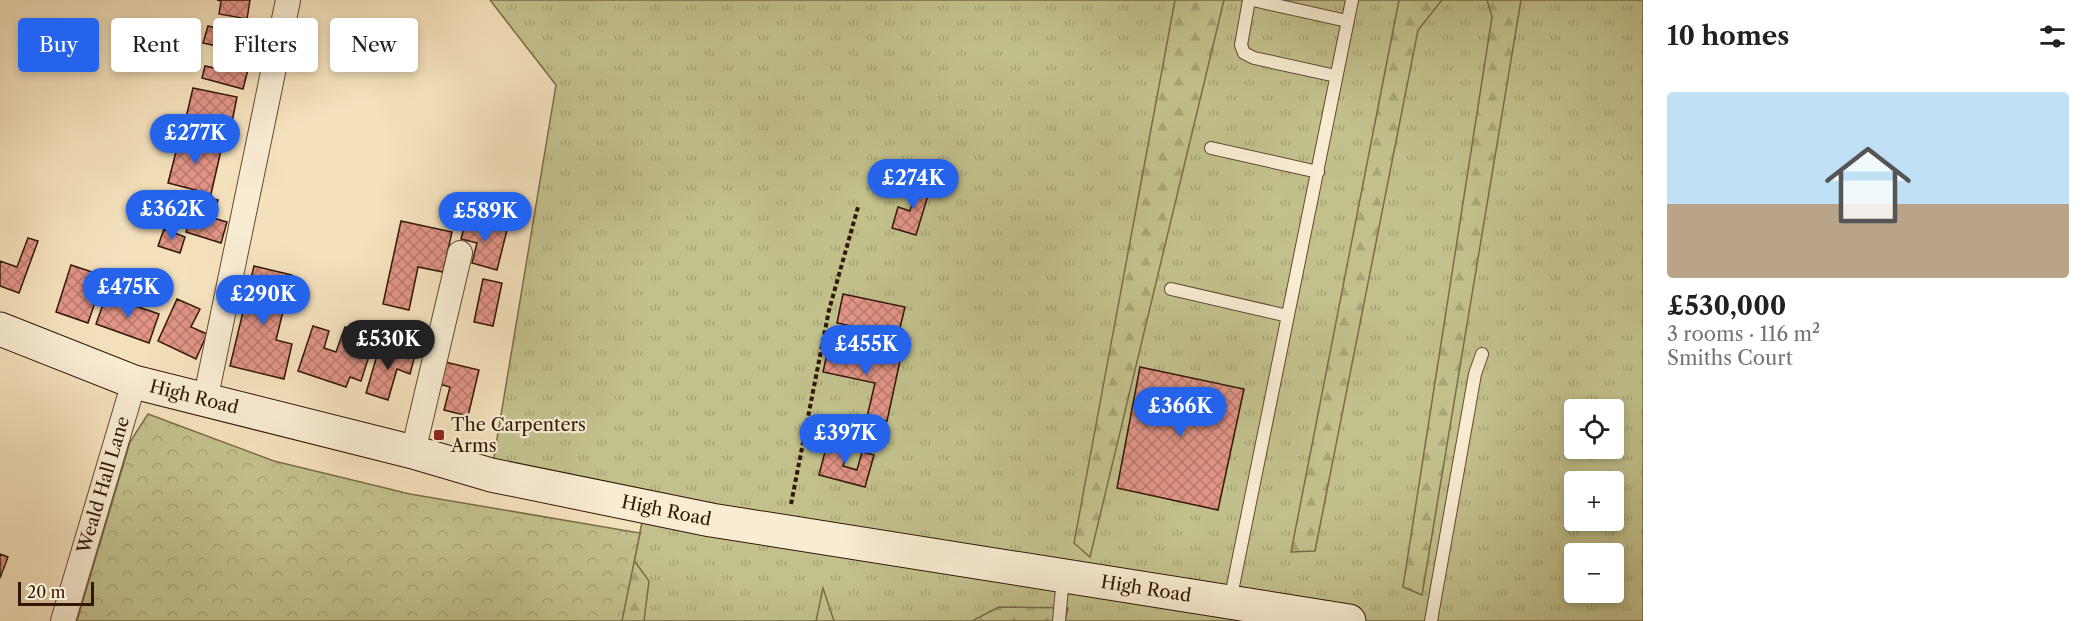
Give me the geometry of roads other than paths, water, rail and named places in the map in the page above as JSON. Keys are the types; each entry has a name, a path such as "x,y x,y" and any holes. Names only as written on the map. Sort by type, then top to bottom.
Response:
{"main road":[{"name":"High Road","path":"0,329 134,382 413,452 502,477 711,520 1349,621"}],"street":[{"path":"206,401 288,0"},
{"path":"413,452 460,253"},
{"name":"Weald Hall Lane","path":"63,621 134,382"}],"lane":[{"path":"1336,76 1254,58 1244,53 1241,45 1251,0 1347,21"},
{"path":"1230,602 1352,0"},
{"path":"1211,148 1318,172"},
{"path":"1171,289 1288,316"},
{"path":"1431,621 1475,374 1482,354"},
{"path":"1059,621 1064,576"}],"place":[{"name":"The Carpenters Arms","path":"439,435"}]}
